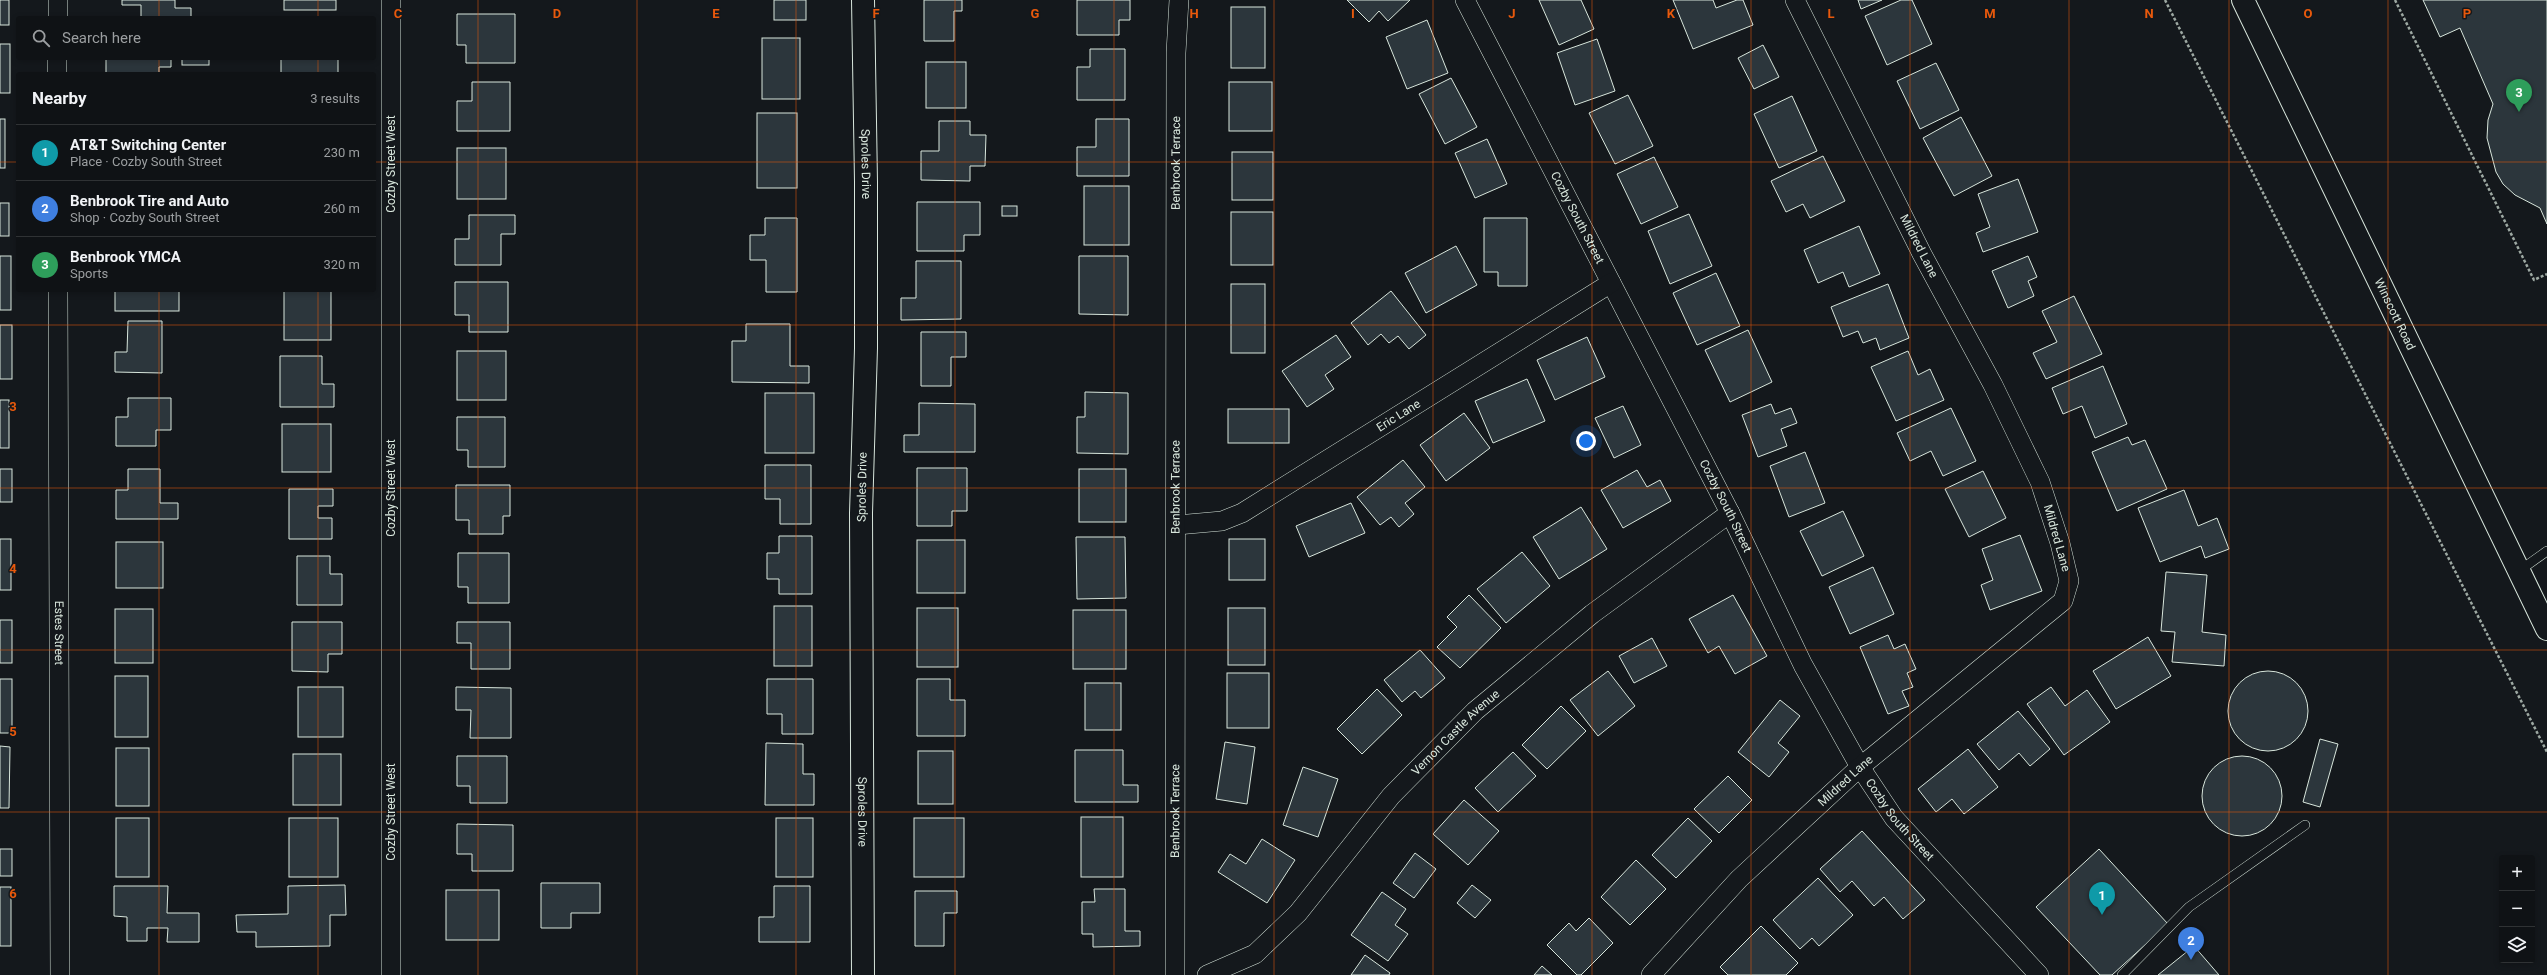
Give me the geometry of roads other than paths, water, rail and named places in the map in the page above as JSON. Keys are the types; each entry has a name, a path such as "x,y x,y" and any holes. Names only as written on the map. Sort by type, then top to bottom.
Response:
{"street":[{"path":"58,0 58,16"},
{"name":"Cozby Street West","path":"391,0 391,975"},
{"name":"Sproles Drive","path":"863,0 866,182 866,348 861,513 863,975"},
{"name":"Benbrook Terrace","path":"1175,975 1177,525 1176,53 1179,0"},
{"name":"Cozby South Street","path":"1465,0 1730,513 1802,665 1860,767 1894,818 2039,975"},
{"name":"Mildred Lane","path":"1651,975 1739,879 1860,767 2063,601 2069,581 2060,543 2040,482 1993,385 1922,254 1795,0"},
{"name":"Winscott Road","path":"2243,0 2518,572 2547,629"},
{"path":"57,60 57,72"},
{"name":"Eric Lane","path":"1177,525 1222,521 1242,513 1611,283"},
{"name":"Estes Street","path":"58,292 60,975"},
{"name":"Vernon Castle Avenue","path":"1208,975 1255,954 1298,913 1391,796 1475,711 1592,614 1730,513"}],"lane":[{"path":"2518,572 2547,551"},
{"path":"2122,975 2189,907 2305,825"}],"place":[{"name":"Benbrook YMCA","path":"2519,112"},
{"name":"AT&T Switching Center","path":"2102,915"},
{"name":"Benbrook Tire and Auto","path":"2191,960"}]}
